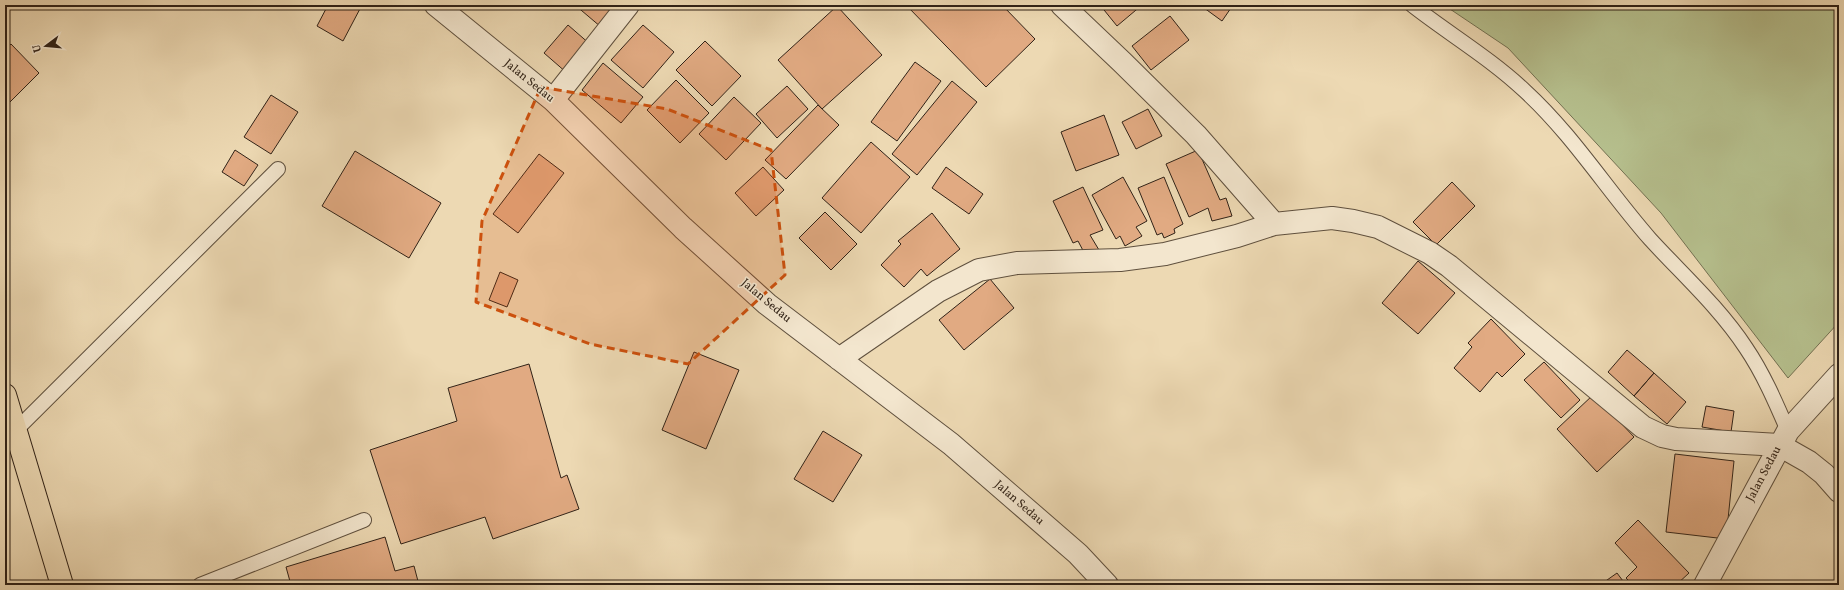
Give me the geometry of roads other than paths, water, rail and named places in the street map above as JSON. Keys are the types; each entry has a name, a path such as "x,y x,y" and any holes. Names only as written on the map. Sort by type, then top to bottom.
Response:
{"highway":[{"path":"5,395 62,585"}],"street":[{"name":"Jalan Sedau","path":"436,5 553,100 683,228 767,304 951,444 1078,554 1107,585"},
{"path":"553,100 628,5"},
{"path":"1062,5 1196,135 1274,224"},
{"path":"839,359 938,291 980,270 1017,263 1120,260 1165,254 1237,236 1274,224 1332,218 1378,227 1430,253 1449,266 1638,423 1652,432 1676,439 1784,438 1824,474 1839,491"},
{"name":"Jalan Sedau","path":"1705,585 1784,438 1839,375"}],"lane":[{"path":"1412,5 1477,52 1525,90 1568,135 1601,180 1650,238 1717,310 1746,348 1775,401 1784,438"},
{"path":"16,430 278,169"},
{"path":"200,585 364,520"}]}
